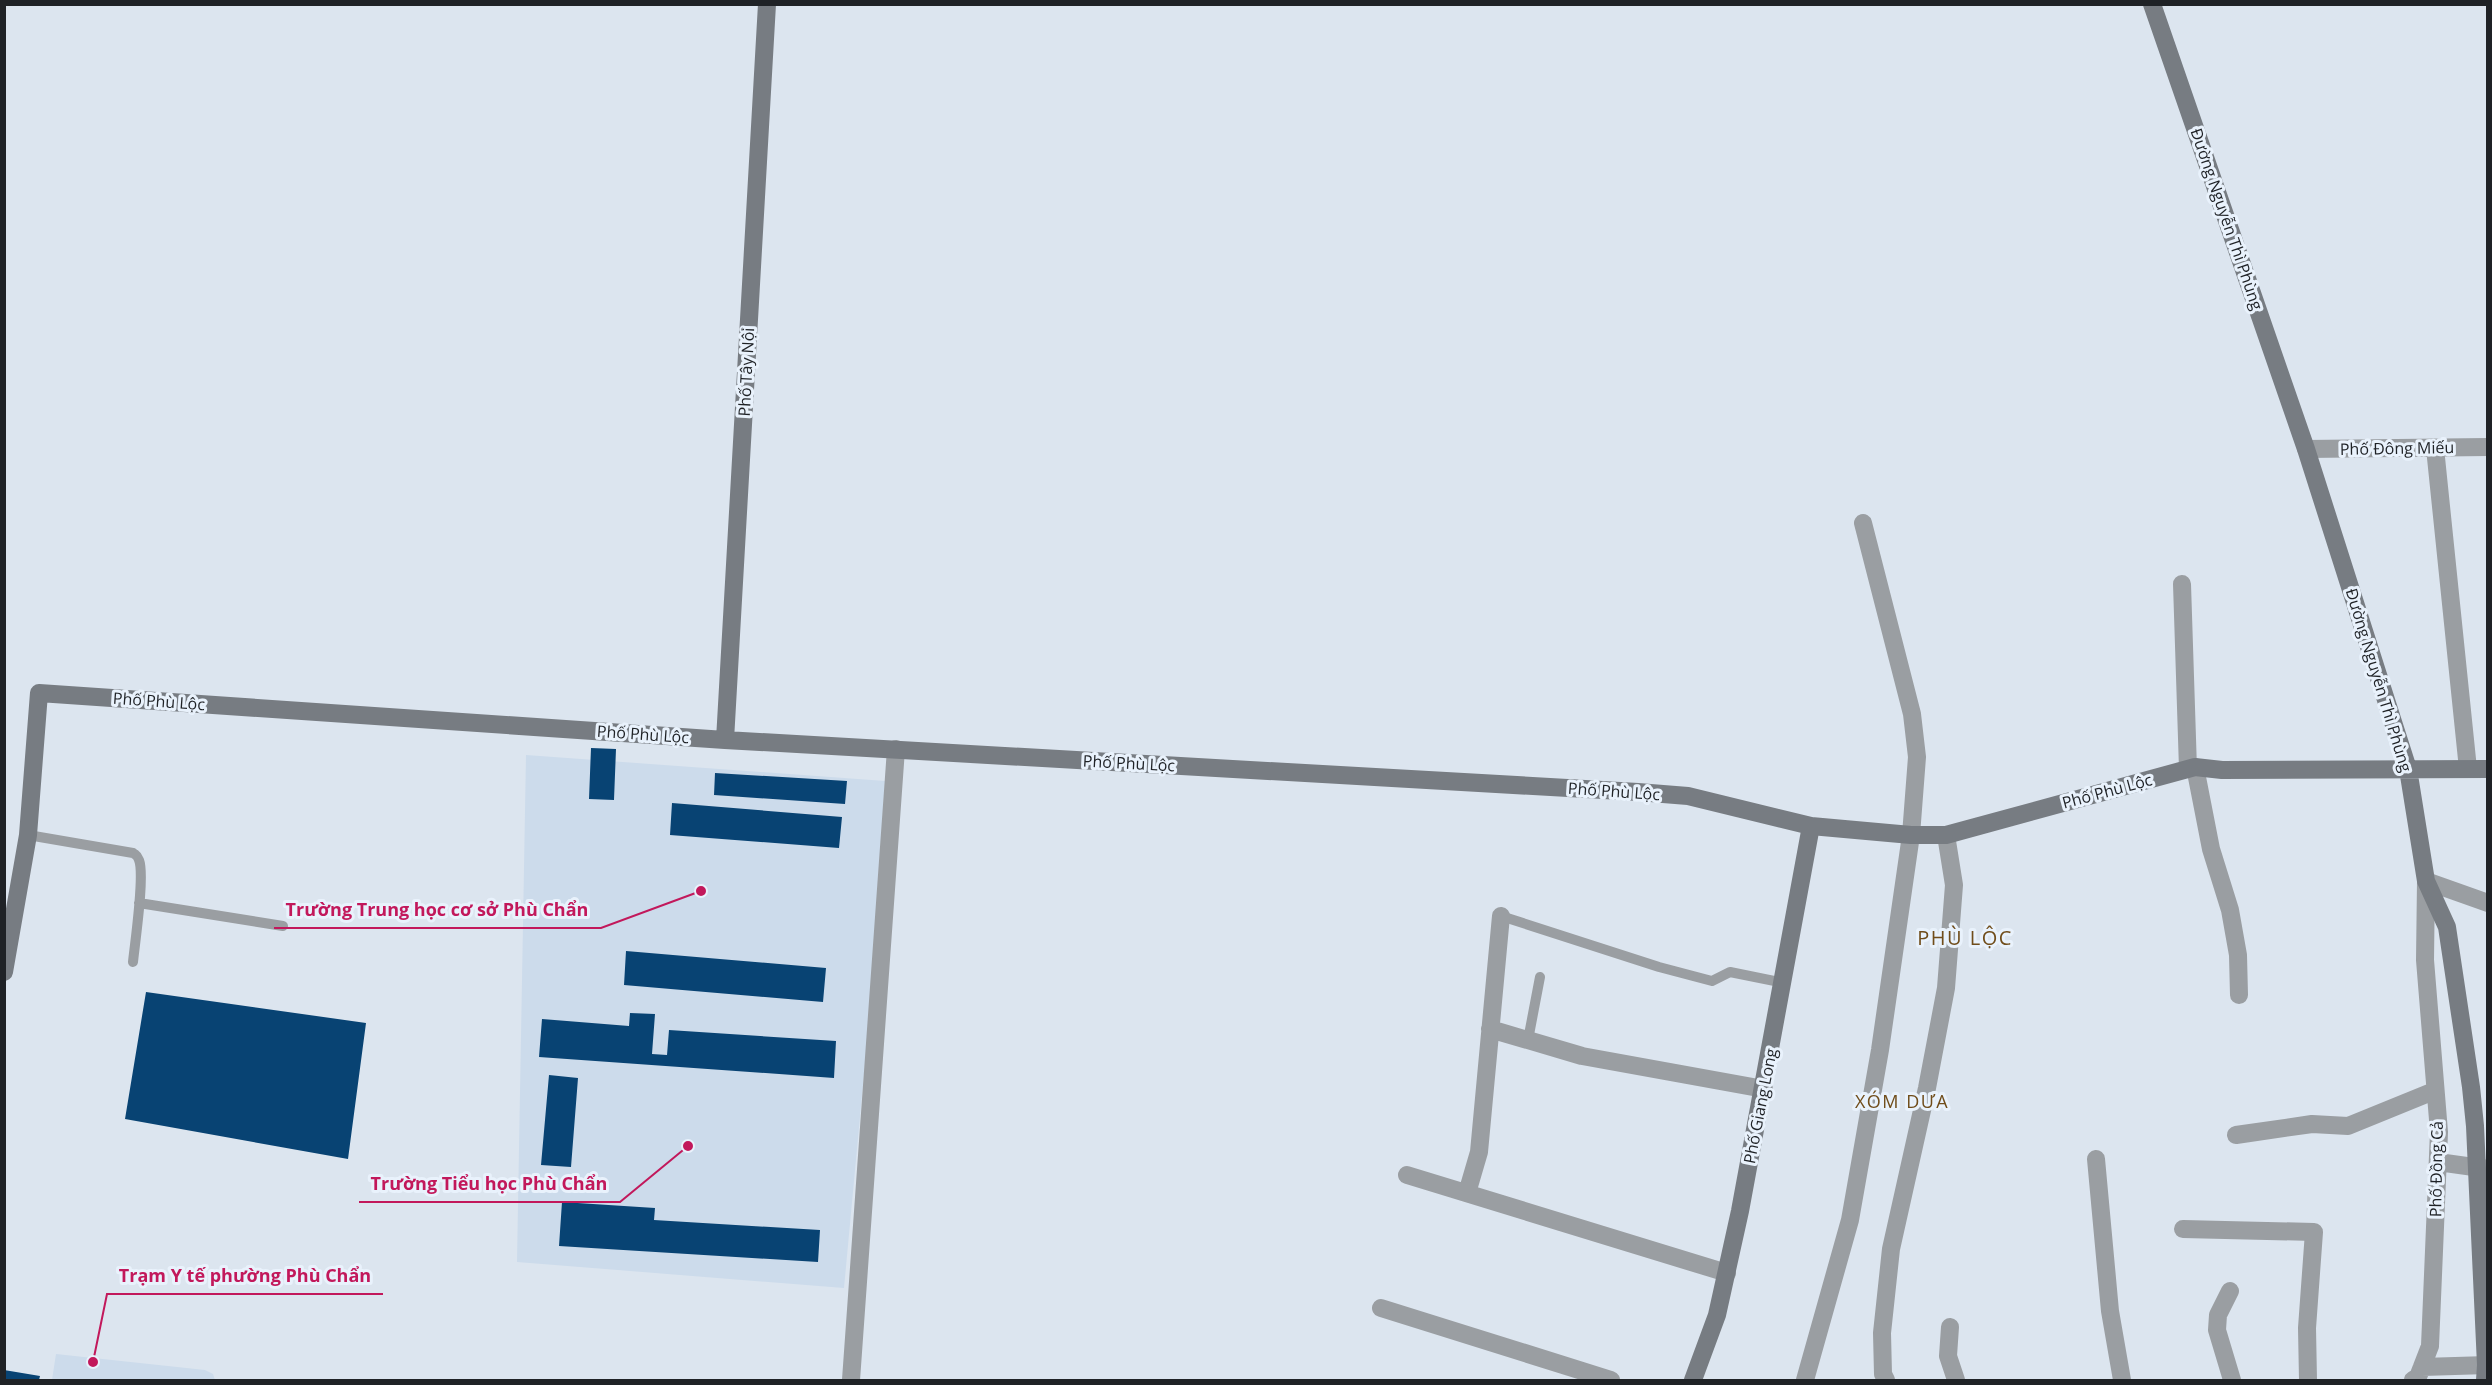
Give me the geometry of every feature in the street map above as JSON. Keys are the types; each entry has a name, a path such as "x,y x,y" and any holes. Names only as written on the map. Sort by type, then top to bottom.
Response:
{"street":[{"name":"Phố Tây Nội","path":"725,740 767,4"},
{"name":"Đường Nguyễn Thì Phùng","path":"2152,4 2306,449 2408,769 2426,881 2447,927 2482,1168 2486,1370"},
{"name":"Phố Đông Miếu","path":"2306,449 2487,447"},
{"path":"2435,448 2468,769"},
{"path":"1804,1380 1850,1220 1880,1050 1911,835 1917,757 1911,714 1863,523"},
{"path":"2182,584 2192,768 2211,849 2230,910 2238,955 2239,995"},
{"name":"Phố Phù Lộc","path":"4,972 28,835 39,693 725,740 1688,796 1811,826 1911,835 1946,835 2192,768 2222,770 2487,769"},
{"path":"851,1380 896,749"},
{"name":"Phố Giang Long","path":"1693,1380 1718,1315 1727,1273 1784,983 1811,826"},
{"path":"1886,1380 1883,1374 1882,1333 1890,1249 1927,1088 1946,988 1954,885 1946,835"},
{"path":"2426,881 2487,903"},
{"name":"Phố Đồng Cả","path":"2417,1374 2430,1346 2439,1132 2425,960 2426,881"},
{"path":"1467,1193 1479,1152 1501,916"},
{"path":"1490,1029 1582,1056 1764,1089"},
{"path":"2236,1135 2312,1124 2348,1126 2434,1090"},
{"path":"2096,1159 2110,1311 2122,1380"},
{"path":"2438,1162 2482,1168"},
{"path":"1407,1175 1727,1273"},
{"path":"2183,1229 2314,1232 2307,1328 2308,1380"},
{"path":"2230,1291 2218,1315 2217,1330 2232,1380"},
{"path":"1381,1308 1611,1380"},
{"path":"1950,1327 1948,1356 1956,1380"},
{"path":"2417,1374 2486,1370"}],"lane":[{"path":"28,835 136,855 140,865 139,903 133,962"},
{"path":"139,903 283,926"},
{"path":"1501,916 1659,968 1712,981 1730,972 1784,983"},
{"path":"1528,1040 1540,977"}],"shaded area":[{"path":"526,755 885,781 868,1031 844,1288 517,1262"},
{"path":"56,1354 205,1370 213,1374 215,1380 52,1380"}],"building":[{"path":"591,748 616,749 614,800 589,799"},
{"path":"715,773 847,781 845,804 714,795"},
{"path":"672,803 842,817 839,848 670,835"},
{"path":"626,951 826,968 823,1002 624,985"},
{"path":"146,992 366,1023 348,1159 125,1119"},
{"path":"630,1013 655,1014 652,1054 667,1055 669,1030 836,1041 834,1078 539,1057 542,1019 629,1026"},
{"path":"549,1075 578,1078 571,1167 541,1165"},
{"path":"562,1202 655,1208 654,1220 820,1230 818,1262 559,1246"},
{"path":"4,1370 40,1376 39,1380 4,1380"}],"place":[{"name":"Trường Trung học cơ sở Phù Chẩn","path":"701,891"},
{"name":"Trường Tiểu học Phù Chẩn","path":"688,1146"},
{"name":"Trạm Y tế phường Phù Chẩn","path":"93,1362"}],"district":[{"name":"PHÙ LỘC","path":"1965,938"},
{"name":"XÓM DƯA","path":"1902,1102"}]}
